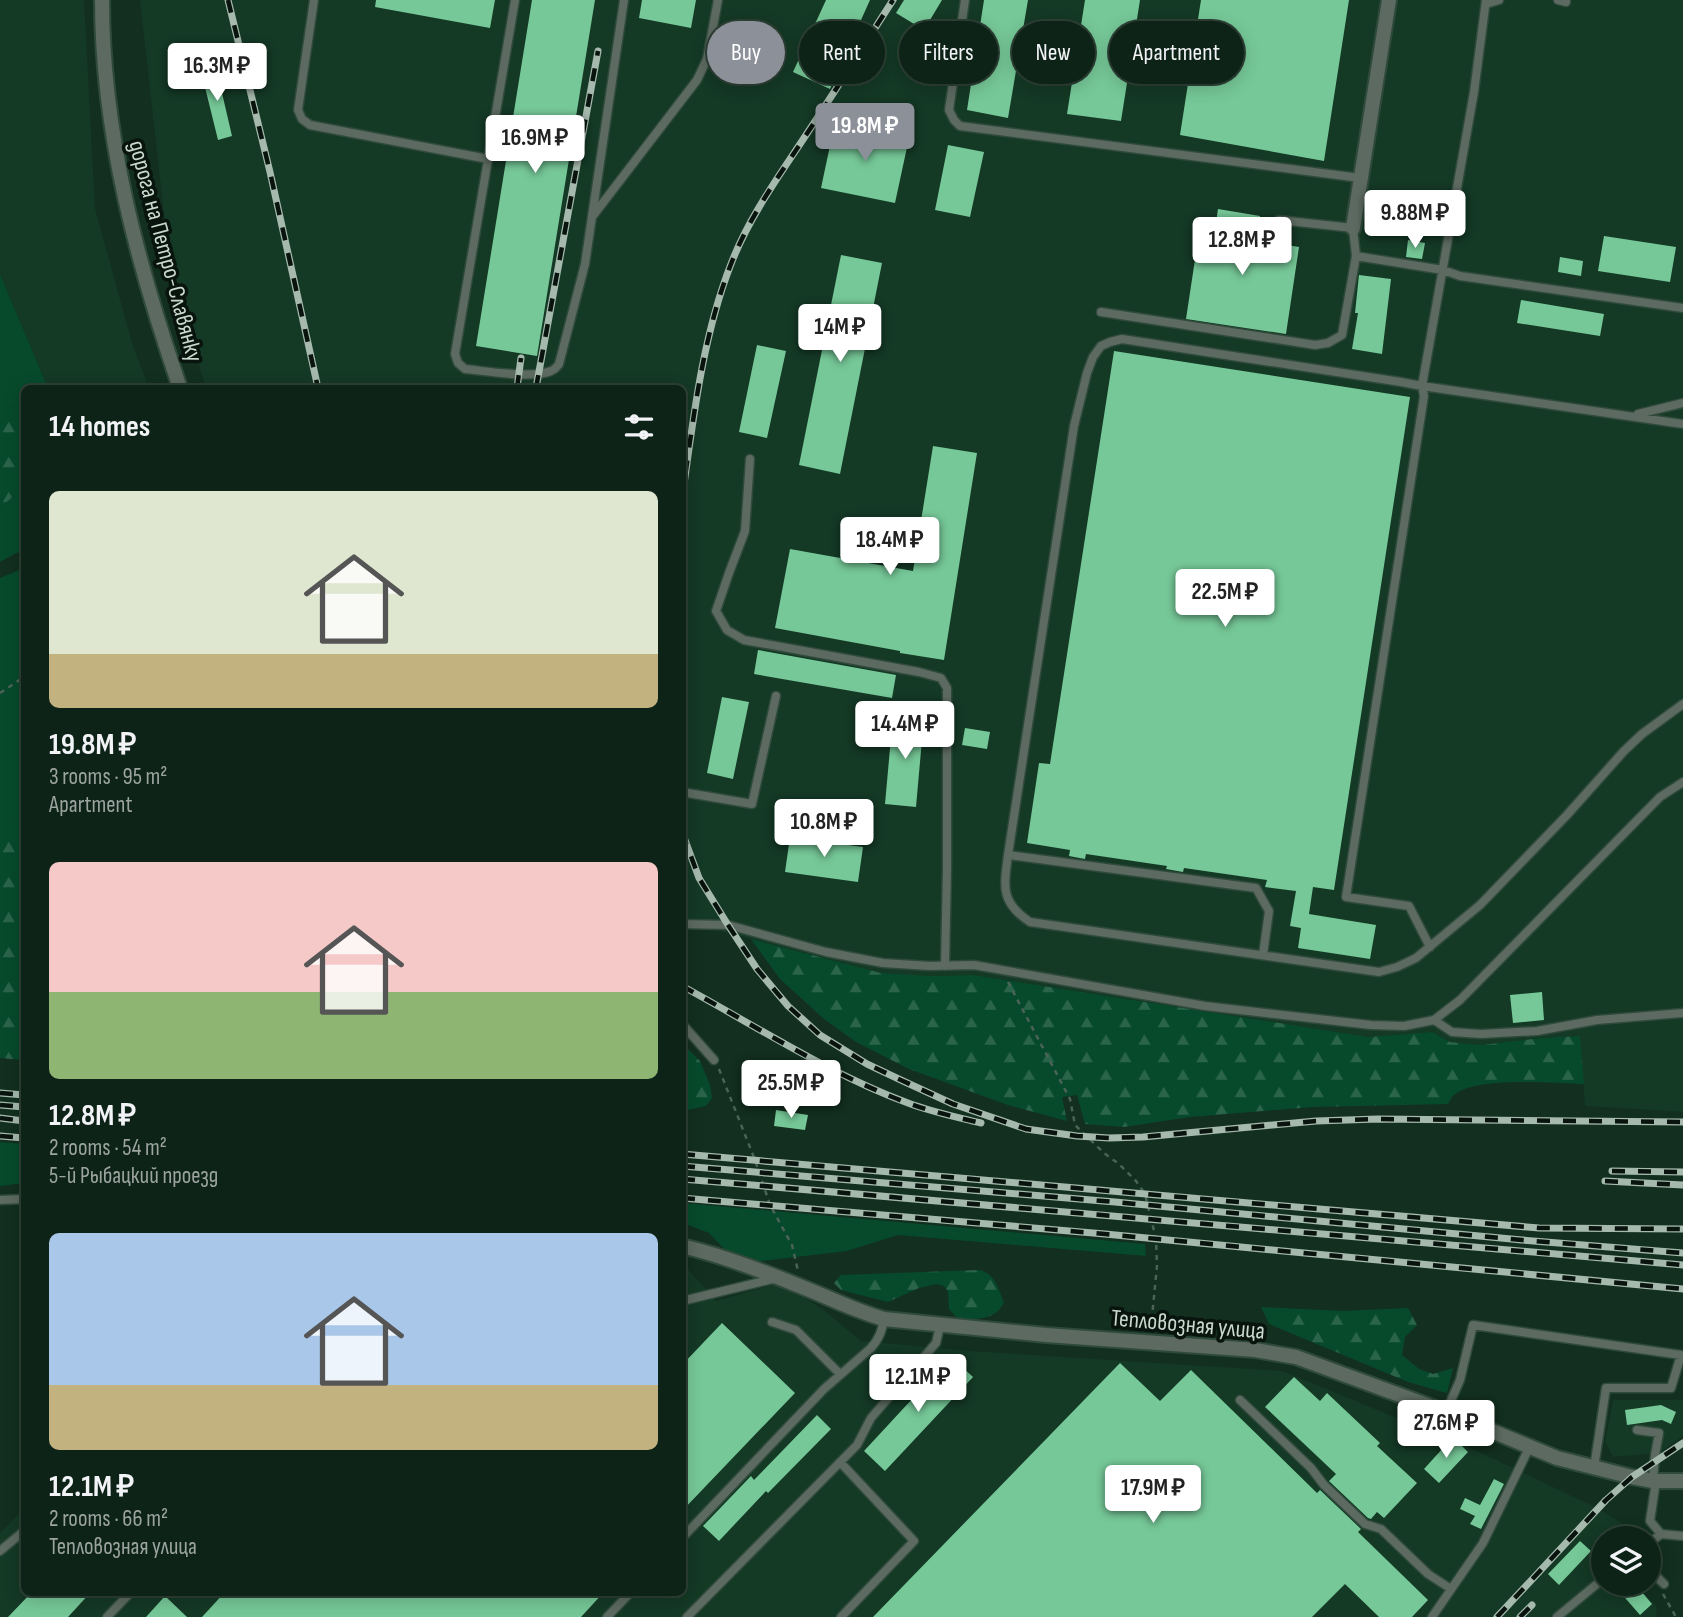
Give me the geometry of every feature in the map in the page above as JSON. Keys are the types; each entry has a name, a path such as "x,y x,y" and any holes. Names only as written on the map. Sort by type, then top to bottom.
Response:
{"street":[{"name":"дорога на Петро-Славянку","path":"102,0 105,79 111,132 155,315 179,385"},
{"path":"1353,228 1390,0"},
{"name":"Тепловозная улица","path":"686,1247 713,1253 884,1319 940,1326 1255,1350 1296,1357 1446,1412 1558,1458 1655,1481 1683,1481"}],"lane":[{"path":"314,0 298,110 302,119 310,125 488,159"},
{"path":"515,0 455,354 458,363 465,369 538,374 551,372 559,364 585,264 624,0"},
{"path":"592,218 697,80 707,60 718,0"},
{"path":"965,0 949,110 960,126 1360,178"},
{"path":"1430,947 1409,906 1346,897 1422,408 1422,386 1474,92 1486,2 1499,0"},
{"path":"1101,312 1284,341 1315,345 1328,343 1342,335 1356,256 1353,228 1279,219"},
{"path":"1356,256 1443,270 1460,276 1683,308"},
{"path":"1683,424 1122,339 1101,346 1087,373 1074,426 1008,855 1005,884 1008,901 1016,913 1030,922 1379,972 1397,967 1416,958 1480,905 1642,734 1683,704"},
{"path":"1630,416 1683,403"},
{"path":"750,458 745,531 716,611 727,629 744,640 919,672 941,678 947,688 945,966"},
{"path":"686,793 751,804 776,696"},
{"path":"686,924 728,925 826,952 883,963 974,965 1205,1006 1370,1025 1404,1026 1434,1020 1460,1000 1660,797 1683,782"},
{"path":"1008,855 1255,888 1269,911 1264,955"},
{"path":"1434,1020 1452,1032 1481,1034 1537,1031 1597,1020 1683,1013"},
{"path":"686,1028 714,1060"},
{"path":"0,1200 21,1199"},
{"path":"686,1300 777,1278"},
{"path":"686,1534 840,1374 871,1348 878,1340 884,1319"},
{"path":"772,1322 796,1330 840,1374"},
{"path":"1446,1412 1460,1380 1473,1325 1681,1355 1671,1388 1606,1388 1594,1468"},
{"path":"687,1617 857,1444 871,1418 930,1352 936,1343 940,1326"},
{"path":"1240,1401 1365,1524 1381,1529 1428,1574 1451,1590"},
{"path":"1637,1430 1659,1433 1650,1521 1654,1526"},
{"path":"1432,1617 1483,1543 1530,1446"},
{"path":"840,1462 914,1541 841,1617"},
{"path":"0,1551 21,1534"},
{"path":"1661,1534 1683,1536"},
{"path":"1661,1581 1664,1584"},
{"path":"1556,1617 1591,1589"},
{"path":"107,1617 127,1596"},
{"path":"607,1617 627,1596"}],"path":[{"path":"0,693 21,679"},
{"path":"1002,970 1070,1099 1075,1125 1119,1164 1145,1194 1156,1239 1157,1266 1148,1343"},
{"path":"722,1075 770,1205 792,1245 803,1287"}],"shaded area":[{"path":"0,0 84,0 95,208 132,343 148,385 47,385 0,274"},
{"path":"140,0 1683,0 1683,1112 1585,1106 1580,1036 1482,1045 1450,1042 1432,1032 1368,1037 973,975 881,973 721,931 686,928 686,385 205,385 170,268"},
{"path":"686,1267 716,1301 773,1285 805,1298 824,1310 861,1341 970,1351 1283,1371 1477,1451 1593,1506 1622,1523 1620,1526 1591,1526 1591,1596 1646,1596 1656,1606 1657,1617 0,1617 0,1533 21,1512 21,1596 686,1596"},
{"path":"1613,1400 1683,1400 1683,1436 1659,1453 1613,1457 1605,1442"}],"green space":[{"path":"0,274 47,385 21,385 21,409 0,405"},
{"path":"0,405 21,409 21,490 0,508"},
{"path":"21,490 21,551 0,562 0,508"},
{"path":"21,569 21,813 0,829 0,578"},
{"path":"21,813 21,1060 0,1058 0,829"},
{"path":"751,939 881,973 973,975 1368,1037 1432,1032 1450,1042 1482,1045 1580,1036 1584,1084 1497,1083 1464,1089 1453,1096 1448,1104 1313,1107 1190,1117 1124,1127 1085,1124 1077,1095 1062,1097 1067,1121 1008,1105 909,1069 856,1042 824,1019 780,979"},
{"path":"686,1047 700,1061 710,1085 712,1098 706,1106 686,1110"},
{"path":"0,1142 21,1144 21,1183 0,1186"},
{"path":"686,1203 1145,1244 1146,1256 898,1235 847,1251 754,1262 727,1252 709,1233 686,1224"},
{"path":"979,1270 989,1274 1004,1302 996,1313 978,1319 958,1319 949,1309 948,1292 944,1286 936,1284 919,1288 888,1302 841,1290 834,1283 841,1275"},
{"path":"1261,1307 1343,1311 1408,1308 1417,1325 1405,1337 1402,1355 1419,1369 1433,1374 1453,1368 1447,1393 1408,1382 1269,1324"}],"building":[{"path":"376,0 495,0 490,28 375,7"},
{"path":"532,0 595,0 537,356 476,346"},
{"path":"642,0 696,0 691,28 639,18"},
{"path":"826,0 870,0 861,21 816,21"},
{"path":"904,0 942,0 929,21 909,21 896,13"},
{"path":"984,0 1028,0 1024,21 1012,21 1014,84 1008,118 967,110 971,84 998,84 998,21 981,21"},
{"path":"1085,0 1140,0 1137,21 1109,21 1109,84 1127,84 1121,121 1067,114 1072,84 1095,84 1095,21 1082,21"},
{"path":"1201,0 1349,0 1324,161 1180,135 1188,84 1244,84 1244,21 1198,21"},
{"path":"799,59 799,75 793,72"},
{"path":"216,67 232,136 218,140 201,71"},
{"path":"819,84 832,84 830,89"},
{"path":"835,122 909,138 895,203 821,188"},
{"path":"948,145 984,152 970,217 935,210"},
{"path":"1218,209 1260,216 1256,240 1299,247 1286,334 1186,319 1199,233 1214,236"},
{"path":"1604,236 1676,247 1670,282 1598,271"},
{"path":"1408,240 1425,243 1422,259 1406,257"},
{"path":"841,255 882,263 840,474 799,465"},
{"path":"1560,257 1583,261 1581,276 1558,272"},
{"path":"1359,275 1391,279 1382,354 1352,349 1358,313 1355,313"},
{"path":"1521,300 1604,314 1600,336 1517,323"},
{"path":"757,345 786,351 767,438 739,432"},
{"path":"1114,351 1410,397 1334,890 1313,887 1309,914 1376,925 1370,959 1298,948 1301,928 1290,926 1296,891 1265,887 1267,880 1184,868 1183,872 1166,869 1167,866 1086,854 1085,859 1069,856 1070,850 1027,843 1039,763 1050,764"},
{"path":"933,446 977,453 944,660 775,628 790,549 913,571"},
{"path":"758,650 896,675 892,698 754,674"},
{"path":"722,697 749,702 733,779 707,773"},
{"path":"893,715 924,717 916,807 885,804"},
{"path":"965,728 990,732 987,749 962,745"},
{"path":"790,837 863,847 858,882 785,872"},
{"path":"1542,992 1544,1020 1513,1023 1510,995"},
{"path":"776,1110 808,1115 805,1130 774,1126"},
{"path":"722,1323 795,1393 686,1507 686,1361"},
{"path":"951,1357 973,1377 885,1471 864,1451"},
{"path":"1120,1363 1160,1401 1191,1370 1317,1493 1320,1490 1361,1529 1358,1532 1428,1600 1412,1617 1379,1617 1345,1584 1312,1617 873,1617"},
{"path":"1294,1377 1320,1401 1327,1393 1380,1443 1377,1446 1417,1483 1384,1518 1377,1512 1371,1519 1368,1518 1329,1481 1336,1474 1265,1407"},
{"path":"1661,1405 1676,1412 1671,1424 1662,1420 1627,1425 1625,1410"},
{"path":"817,1415 831,1429 768,1493 766,1491 719,1541 703,1526 751,1476 754,1480"},
{"path":"1453,1437 1468,1452 1439,1483 1424,1469"},
{"path":"1494,1479 1504,1484 1481,1529 1470,1524 1475,1516 1460,1509 1465,1498 1480,1505"},
{"path":"1580,1541 1591,1551 1559,1585 1548,1574"},
{"path":"28,1596 87,1596 68,1617 8,1617"},
{"path":"165,1596 187,1617 146,1617"},
{"path":"221,1596 600,1596 581,1617 202,1617"},
{"path":"1623,1596 1645,1596 1652,1604 1640,1615"}],"railway":[{"path":"228,0 317,385"},
{"path":"686,472 706,350 721,292 738,247 765,197 893,0"},
{"path":"537,385 598,51"},
{"path":"517,385 521,358"},
{"path":"686,843 699,878 757,969 788,1006 820,1035 867,1064 953,1104 1026,1129 1109,1138 1316,1121 1378,1119 1683,1122"},
{"path":"686,988 850,1078 917,1106 981,1123"},
{"path":"0,1093 21,1095"},
{"path":"0,1105 21,1107"},
{"path":"0,1118 21,1121"},
{"path":"0,1136 21,1138"},
{"path":"686,1154 1539,1228 1683,1229"},
{"path":"686,1166 1683,1253"},
{"path":"1612,1171 1683,1172"},
{"path":"686,1179 1683,1265"},
{"path":"1605,1181 1683,1185"},
{"path":"686,1198 1105,1234 1683,1289"},
{"path":"1497,1617 1606,1500 1632,1477 1683,1443"},
{"path":"1520,1617 1532,1605"}]}
